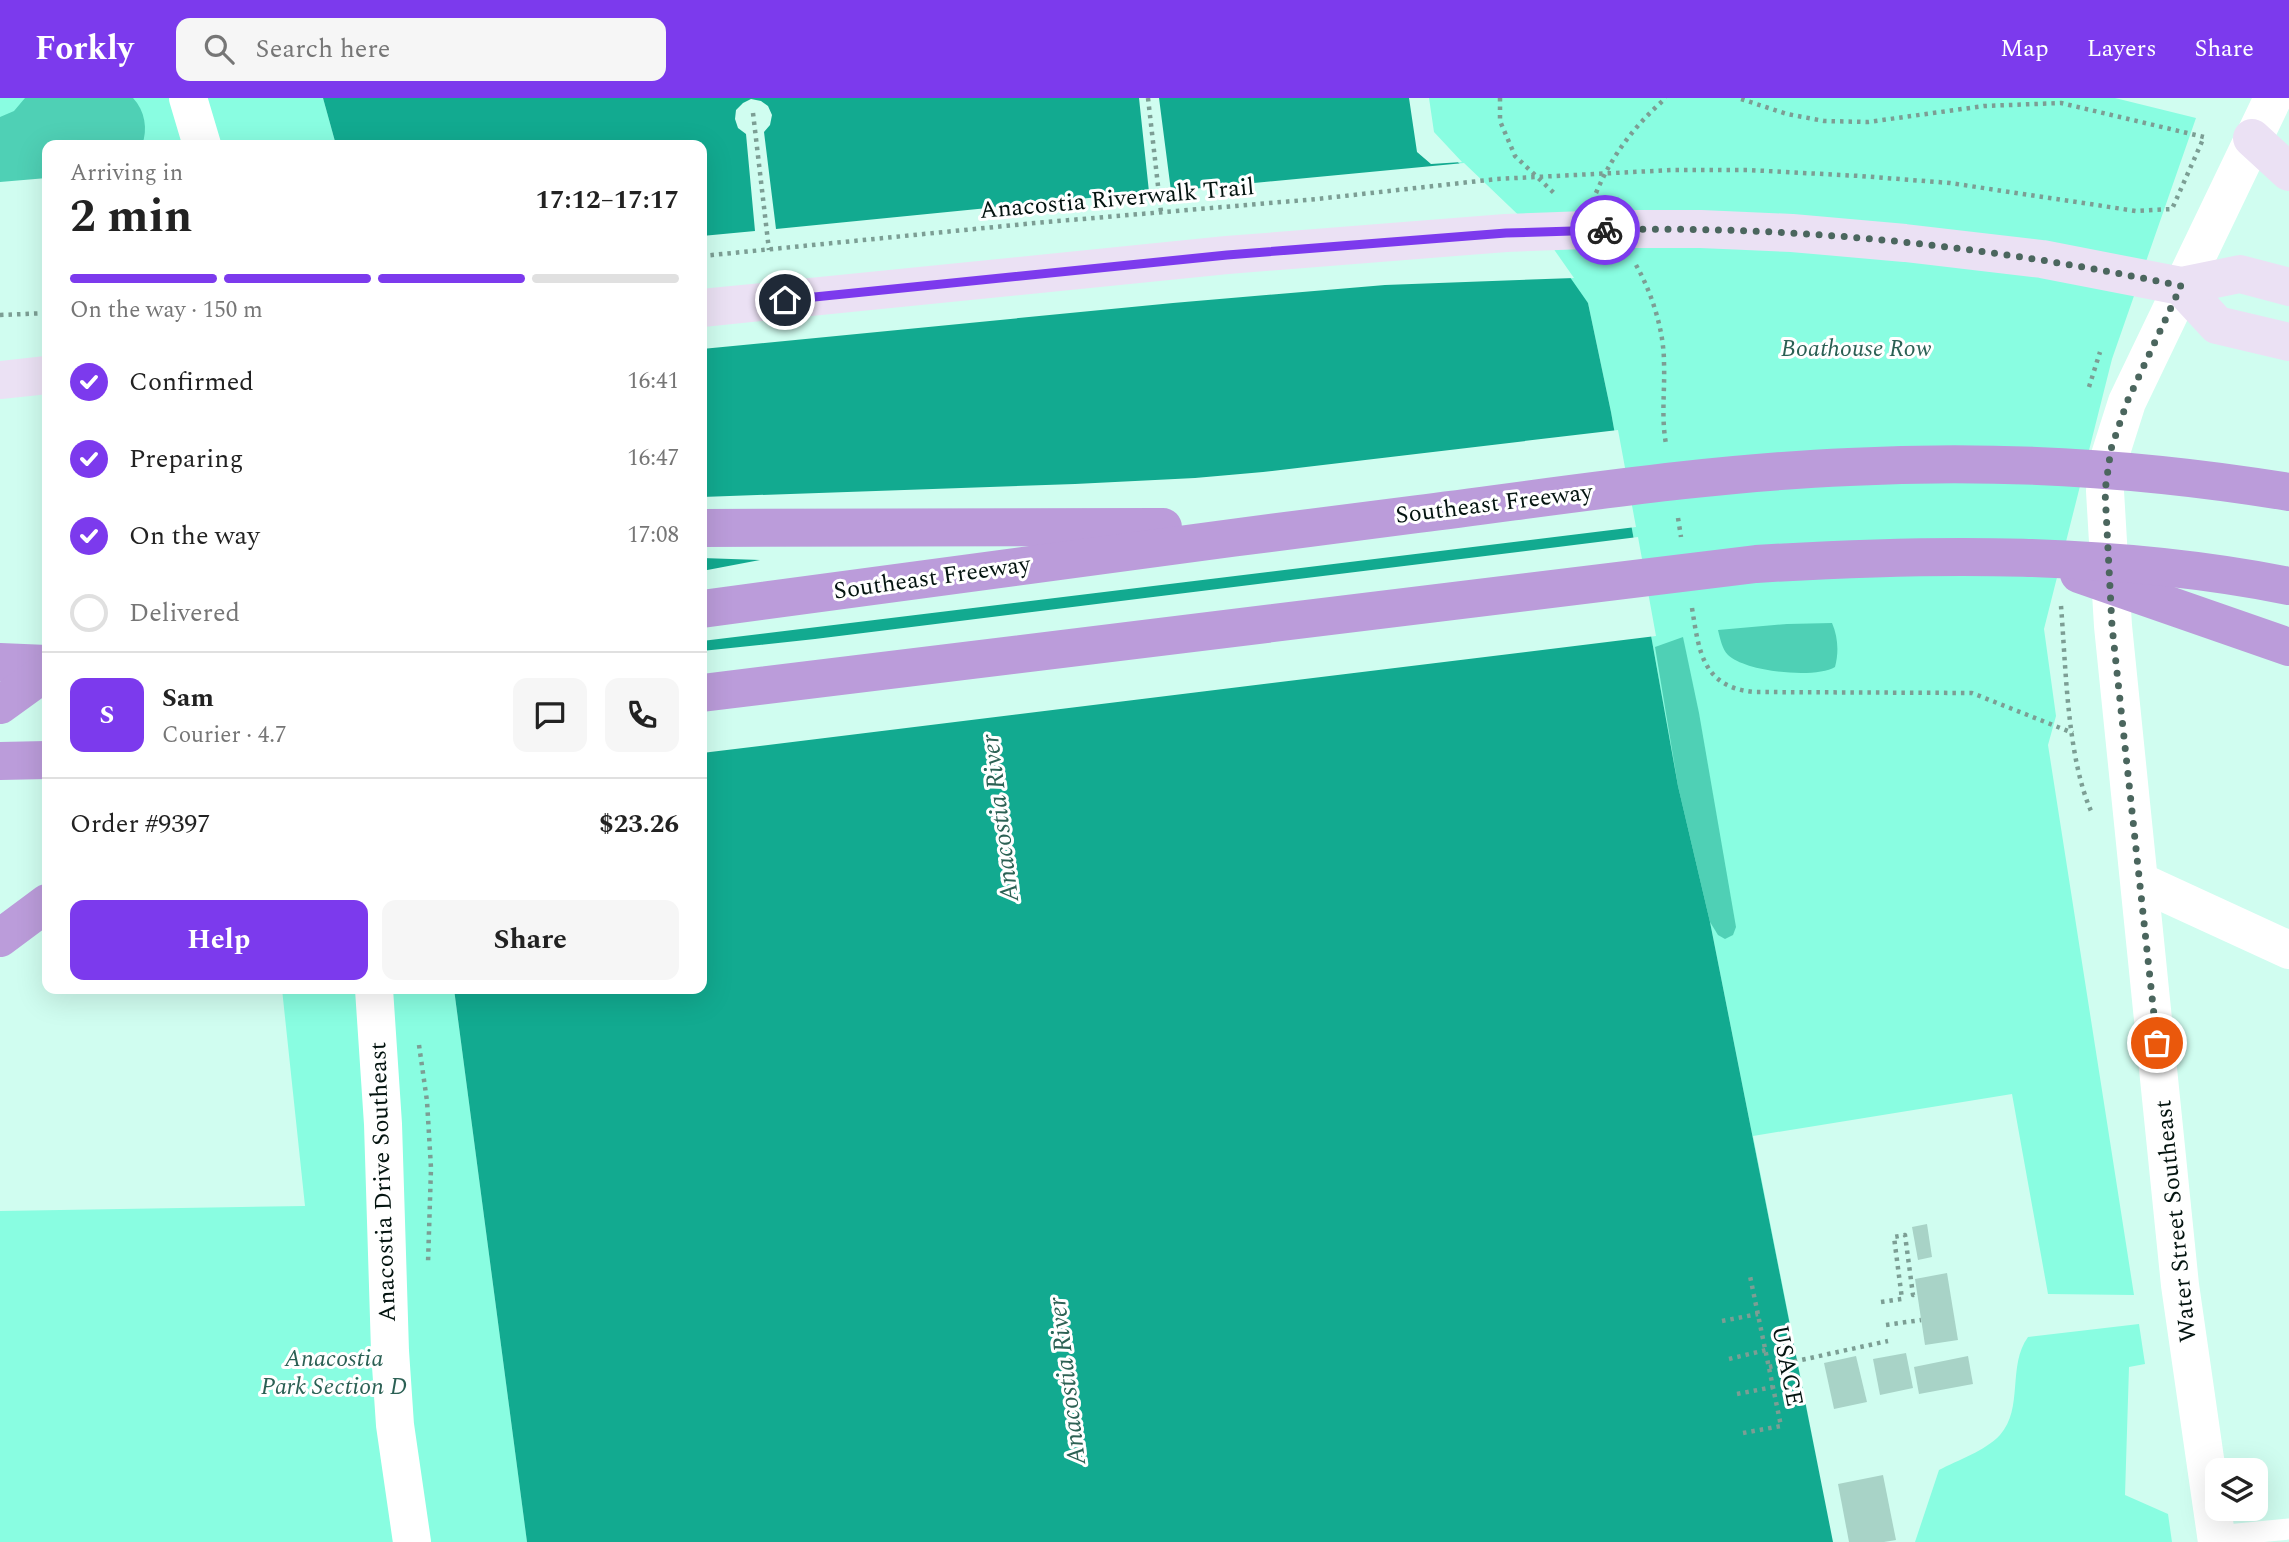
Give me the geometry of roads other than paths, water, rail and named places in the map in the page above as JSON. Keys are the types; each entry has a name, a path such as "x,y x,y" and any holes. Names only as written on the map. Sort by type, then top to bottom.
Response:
{"highway":[{"name":"Southeast Freeway","path":"707,608 1699,478 1849,467 2035,465 2174,475 2289,492"},
{"path":"707,528 1315,527"},
{"path":"707,691 1756,564 1876,557 2029,557 2163,567 2289,586"},
{"path":"2029,557 2289,647"},
{"path":"0,662 42,664"},
{"path":"0,705 42,675"},
{"path":"0,761 42,760"},
{"path":"0,938 42,907"}],"main road":[{"path":"2252,138 2289,172"},
{"path":"707,307 1227,255 1469,236 1613,229 1746,230 1892,242 2069,264 2181,286 2240,274 2289,287"},
{"path":"2181,286 2217,325 2289,342"},
{"path":"0,380 42,376"}],"street":[{"path":"187,98 200,140"},
{"name":"Water Street Southeast","path":"2217,1539 2180,1284 2141,882 2112,626 2105,491 2108,465 2123,412 2144,361 2273,98"},
{"path":"2141,882 2289,950"},
{"name":"Anacostia Drive Southeast","path":"374,994 383,1124 395,1425 412,1542"}],"lane":[{"path":"2217,1539 2289,1529"}],"water":[{"name":"Anacostia River","path":"323,98 1425,98 1431,133 1470,175 1551,250 1588,303 1611,412 1678,786 1710,922 1833,1542 527,1542 455,994 707,994 707,140 335,140"}],"park label":[{"name":"Boathouse Row","path":"1856,349"},
{"name":"Anacostia Park Section D","path":"334,1373"}]}
